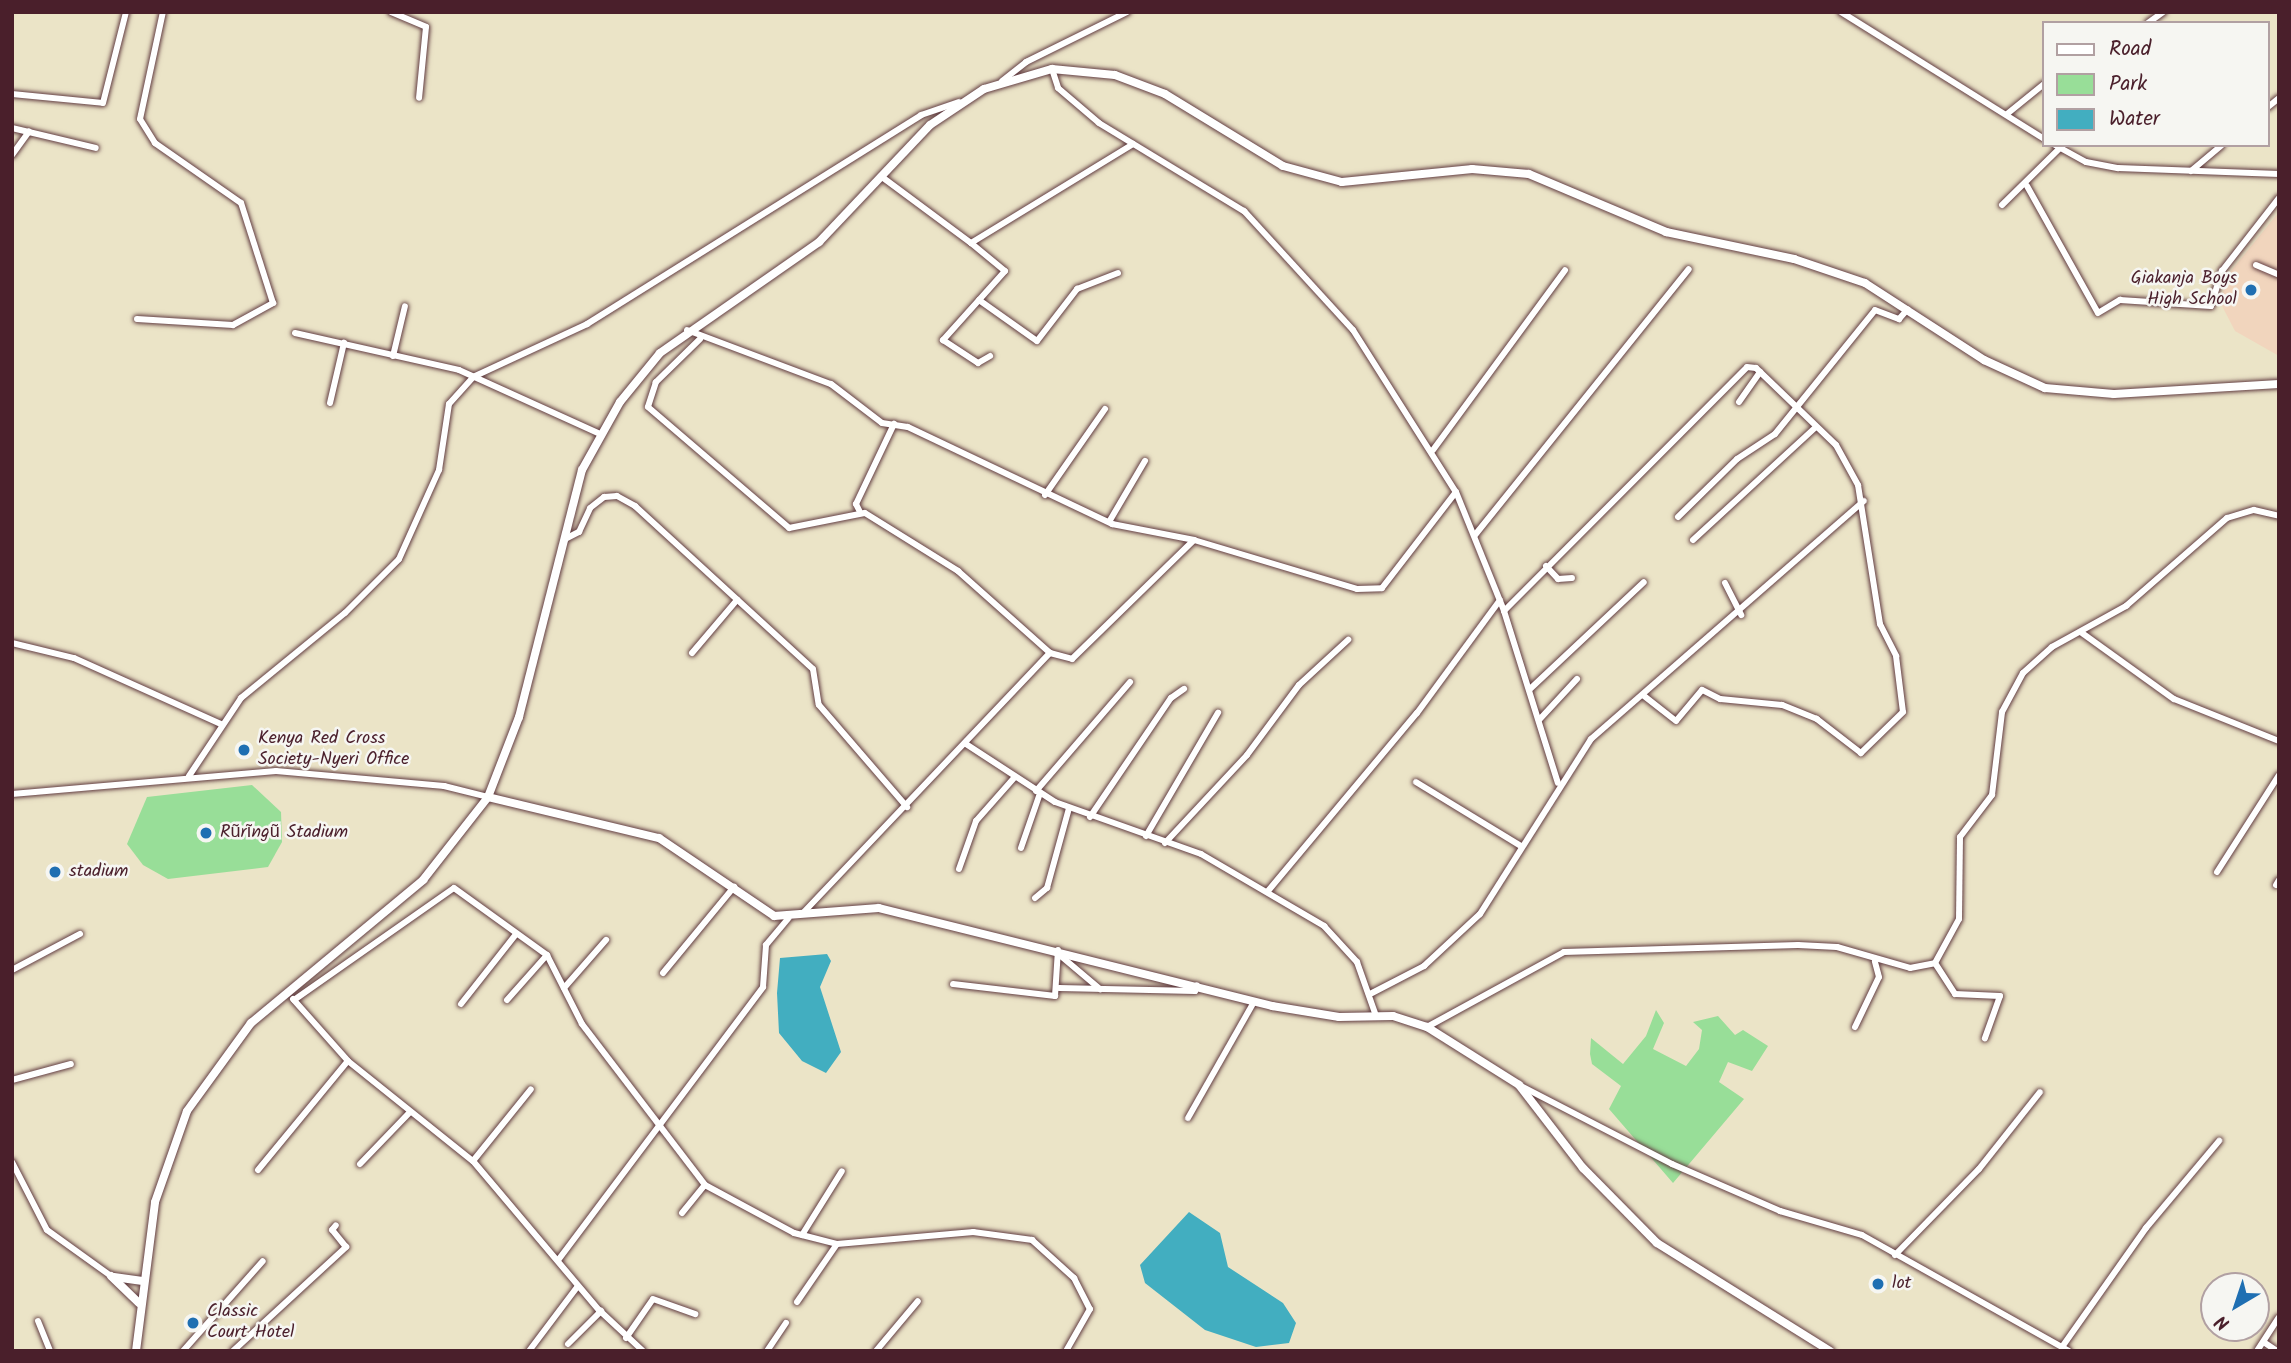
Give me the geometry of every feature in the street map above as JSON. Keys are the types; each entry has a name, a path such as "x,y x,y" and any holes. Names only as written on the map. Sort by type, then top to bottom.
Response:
{"main road":[{"path":"136,1351 141,1281 164,1166 187,1111 230,1048 284,992 423,880 488,797 519,717 582,470 600,434 650,363 687,330 819,242 959,102 1002,81 1052,69 1139,82 1262,155 1321,178 1374,183 1472,169 1529,174 1666,232 1833,270 1910,308 1984,360 2045,388 2114,394 2279,384"},
{"path":"488,797 659,838 774,916 789,918 879,908 1197,985 1254,1002 1339,1017 1376,1016 1427,1027 1519,1085 1637,1227 1830,1351"},
{"path":"111,1276 141,1281"},
{"path":"111,1276 139,1303"}],"street":[{"path":"12,94 103,103 126,12"},
{"path":"137,319 233,325 274,303 241,203 155,143 140,119 163,12"},
{"path":"391,12 426,27 419,98"},
{"path":"1002,81 1026,62 1127,12"},
{"path":"1841,12 2042,138"},
{"path":"1052,69 1065,96 1133,144 1224,195 1268,234 1353,330 1433,450 1456,492 1504,611 1558,783"},
{"path":"2007,114 2042,86"},
{"path":"190,776 221,724 241,698 353,606 398,559 435,483 449,404 473,377 587,324 920,115 959,102"},
{"path":"12,128 96,148"},
{"path":"12,155 29,132"},
{"path":"971,243 1133,144"},
{"path":"2003,205 2027,186 2058,147 2104,166 2279,174"},
{"path":"2190,171 2220,147"},
{"path":"882,177 1005,271 943,340 978,363 990,356"},
{"path":"2027,186 2098,313 2120,300 2211,306 2222,271 2279,198"},
{"path":"2256,265 2279,275"},
{"path":"1475,535 1689,269"},
{"path":"1433,450 1565,270"},
{"path":"979,300 1038,341 1077,289 1118,274"},
{"path":"393,356 405,306"},
{"path":"1678,517 1737,459 1776,435 1796,406 1875,310 1899,318 1910,308"},
{"path":"687,330 700,338 831,384 857,410 894,424 1109,522 1194,540 1374,591 1456,492"},
{"path":"295,333 473,377 600,434"},
{"path":"700,338 656,382 648,407 789,528 860,512"},
{"path":"330,403 344,343"},
{"path":"1504,611 1746,367 1760,372 1840,451 1864,501 1880,624 1896,656 1906,703 1868,750 1855,751 1817,719 1783,705 1720,699 1702,690 1676,721 1643,695"},
{"path":"1739,402 1760,372"},
{"path":"1045,495 1105,409"},
{"path":"894,424 856,504 860,512 958,571 1050,653 1072,659 1194,540"},
{"path":"1693,540 1815,428"},
{"path":"1109,522 1145,460"},
{"path":"565,539 579,532 594,502 617,496 813,669 819,705 907,807"},
{"path":"1372,993 1424,966 1480,914 1558,783 1591,738 1741,615 1864,501"},
{"path":"1427,1027 1564,952 1798,945 1837,947 1875,962 1910,968 1935,963 1955,934 1960,836 1992,796 2002,712 2012,689 2037,659 2126,606 2227,518 2254,510 2279,516"},
{"path":"1546,566 1558,579 1572,578"},
{"path":"1530,689 1644,582"},
{"path":"1725,583 1741,615"},
{"path":"692,653 737,600"},
{"path":"1268,891 1417,713 1500,600"},
{"path":"2082,633 2174,699 2279,741"},
{"path":"1164,843 1247,755 1299,685 1348,640"},
{"path":"12,643 74,658 221,724"},
{"path":"802,915 1050,653"},
{"path":"1539,720 1577,679"},
{"path":"1021,848 1038,792 1130,682"},
{"path":"1090,817 1171,698 1184,689"},
{"path":"1146,836 1218,712"},
{"path":"966,744 1014,778 1069,808 1201,854 1268,891 1343,943 1372,993 1376,1016"},
{"path":"12,794 190,776 345,775 488,797"},
{"path":"2217,872 2279,775"},
{"path":"959,869 976,821 1014,778"},
{"path":"1416,782 1521,846"},
{"path":"1035,898 1045,893 1069,808"},
{"path":"295,1000 447,887 547,955 589,1034 705,1185 802,1236 837,1244 973,1232 1032,1240 1074,1278 1090,1309 1066,1351"},
{"path":"663,973 734,887"},
{"path":"559,1259 763,987 766,945 789,918"},
{"path":"12,970 80,934"},
{"path":"461,1004 516,934"},
{"path":"564,988 606,940"},
{"path":"953,984 1043,997 1055,996 1059,988 1058,953"},
{"path":"1058,953 1100,989"},
{"path":"507,1000 547,955"},
{"path":"1855,1027 1879,977 1875,962"},
{"path":"1935,963 1955,994 2000,996 1985,1038"},
{"path":"1059,988 1195,991 1197,985"},
{"path":"284,992 295,1000 348,1061 472,1161 559,1259 600,1311 643,1351"},
{"path":"1188,1118 1254,1002"},
{"path":"258,1170 348,1061"},
{"path":"12,1080 71,1064"},
{"path":"1519,1085 1672,1164 1780,1210 1862,1235 2066,1349 2147,1228 2220,1141"},
{"path":"472,1161 531,1089"},
{"path":"1895,1255 1979,1169 2040,1091"},
{"path":"360,1164 410,1112"},
{"path":"12,1162 47,1230 111,1276"},
{"path":"802,1236 842,1171"},
{"path":"682,1213 705,1185"},
{"path":"233,1351 346,1247 332,1230 336,1225"},
{"path":"797,1302 837,1244"},
{"path":"183,1351 263,1261"},
{"path":"529,1351 578,1286"},
{"path":"626,1338 653,1298 695,1314"},
{"path":"876,1351 918,1301"},
{"path":"568,1344 600,1311"},
{"path":"2257,1351 2265,1343 2279,1317"},
{"path":"38,1321 50,1351"},
{"path":"767,1351 786,1323"},
{"path":"2265,1343 2277,1351"}],"shaded area":[{"name":"Giakanja Boys High School","path":"2279,212 2279,356 2235,331 2221,304 2226,277"}],"green space":[{"name":"Rũrĩngũ Stadium","path":"252,785 281,812 282,842 268,867 168,879 143,865 127,844 147,797"},
{"path":"1656,1010 1664,1023 1653,1049 1686,1066 1699,1049 1702,1030 1693,1022 1718,1016 1735,1035 1743,1030 1768,1046 1752,1071 1728,1062 1719,1082 1744,1099 1673,1183 1609,1109 1621,1086 1592,1064 1590,1054 1591,1038 1623,1064 1646,1036"}],"water":[{"path":"827,954 831,961 820,987 841,1052 826,1073 802,1061 779,1033 777,993 780,958"},
{"path":"1189,1212 1220,1233 1228,1267 1283,1303 1296,1323 1289,1343 1256,1347 1205,1330 1145,1283 1140,1265"}],"place":[{"name":"Giakanja Boys High School","path":"2251,290"},
{"name":"Kenya Red Cross Society-Nyeri Office","path":"244,750"},
{"name":"Rũrĩngũ Stadium","path":"206,833"},
{"name":"stadium","path":"55,872"},
{"name":"lot","path":"1878,1284"},
{"name":"Classic Court Hotel","path":"193,1323"}]}
